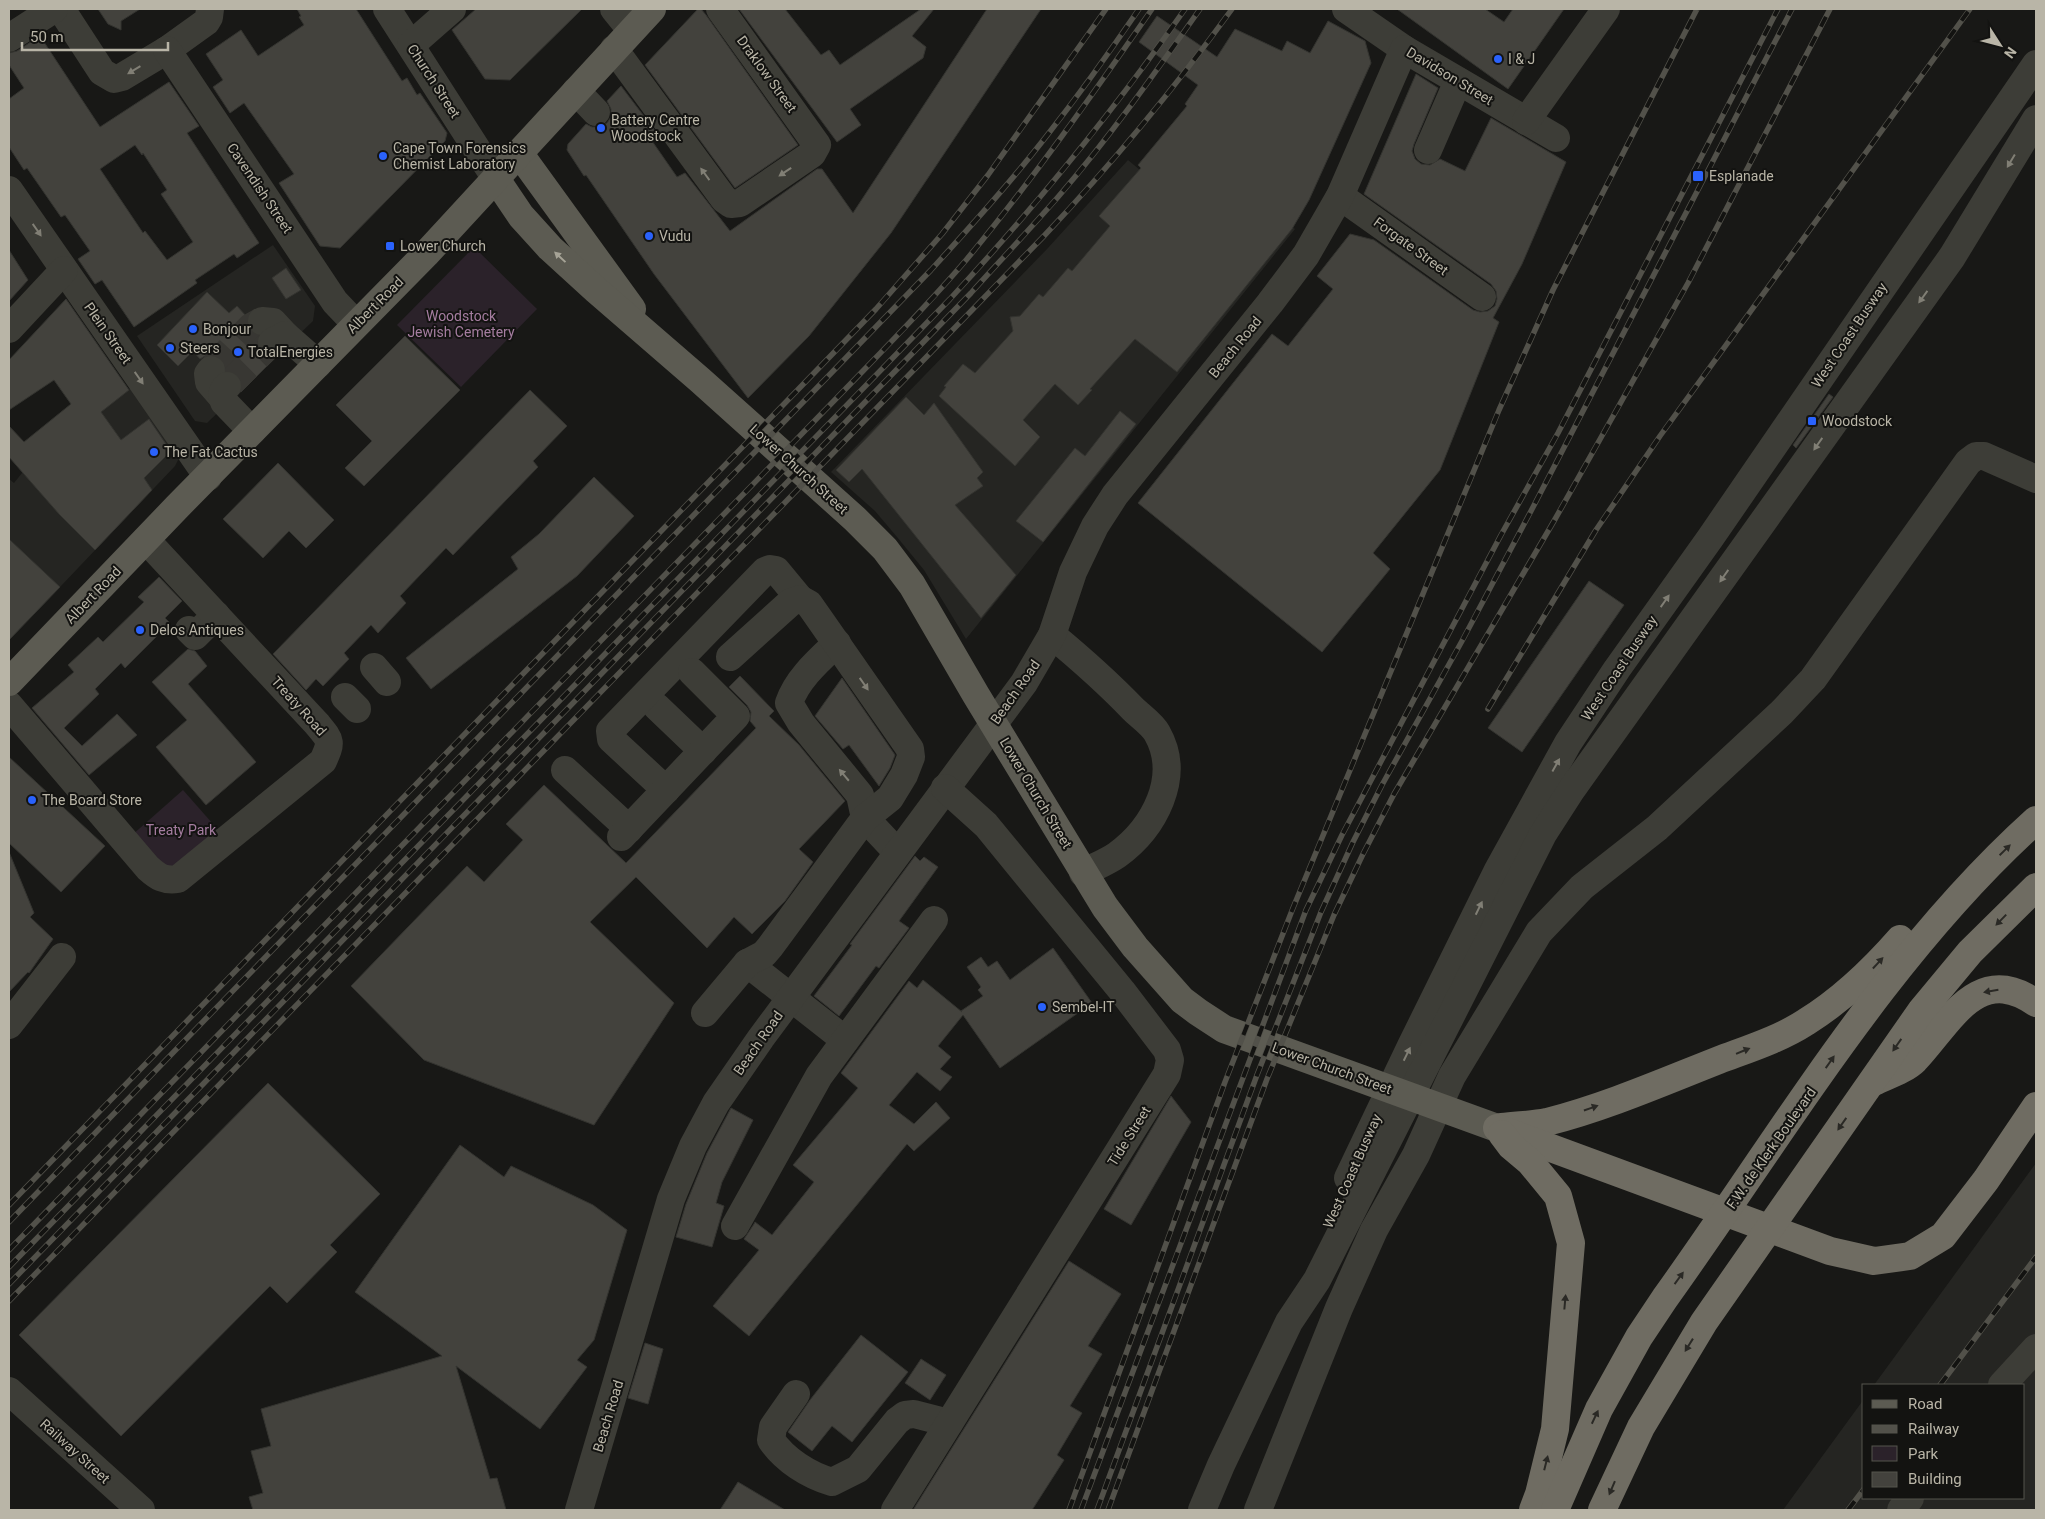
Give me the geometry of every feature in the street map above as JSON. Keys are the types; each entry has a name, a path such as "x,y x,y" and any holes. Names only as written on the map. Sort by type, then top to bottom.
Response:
{"highway":[{"name":"F.W. de Klerk Boulevard","path":"1555,1510 1599,1409 1629,1354 1659,1306 1884,986 1974,880 2036,820"},
{"path":"1497,1128 1545,1122 1587,1110 1759,1044 1805,1023 1842,997 1860,981 1937,900 1974,880"},
{"path":"1602,1510 1641,1427 1704,1322 1921,1011 1970,952 2036,887"},
{"path":"1870,1084 1913,1062 1965,1002 1985,991 2005,989 2022,993 2036,1003"},
{"path":"1497,1128 1830,1251 1874,1261 1910,1256 1943,1236 2015,1140 2036,1106"},
{"path":"2015,1140 2036,1118"},
{"path":"1497,1128 1511,1146 1530,1162 1558,1196 1570,1243 1555,1429 1539,1494 1533,1510"}],"main road":[{"name":"Albert Road","path":"9,682 426,254 652,9"},
{"name":"Lower Church Street","path":"519,152 656,343"},
{"name":"Lower Church Street","path":"496,179 521,216 550,248 855,519 885,549 912,585 976,695 1105,907 1135,947 1182,1000 1224,1029 1497,1128"}],"street":[{"path":"9,38 54,9"},
{"path":"61,9 102,72 114,79 122,77 167,50 206,22 210,9"},
{"name":"Church Street","path":"387,9 496,179"},
{"path":"411,45 452,9"},
{"path":"614,9 623,40"},
{"name":"Draklow Street","path":"623,40 724,199 731,204 740,203 812,154 816,148 814,140 720,9"},
{"name":"Davidson Street","path":"1346,9 1404,49 1556,138"},
{"path":"1526,121 1606,9"},
{"name":"Beach Road","path":"580,1510 671,1199 693,1146 716,1103 791,996 1024,683 1052,635 1074,572 1096,526 1115,495 1270,303 1306,255 1340,196 1404,49"},
{"name":"Cavendish Street","path":"167,50 335,302 356,324"},
{"name":"West Coast Busway","path":"1202,1510 1221,1464 1289,1322 1302,1281 1365,1139 1498,870 1568,743 1616,669 1711,537 2036,64"},
{"path":"1428,150 1458,81"},
{"path":"576,91 596,112"},
{"name":"West Coast Busway","path":"1289,1322 1317,1280 1543,834 1572,789 1952,257 2036,119"},
{"name":"Plein Street","path":"9,190 208,477"},
{"name":"Forgate Street","path":"1340,196 1482,297"},
{"path":"9,329 64,270"},
{"path":"273,332 318,364"},
{"path":"220,384 252,431"},
{"path":"1258,1510 1339,1308 1374,1230 1416,1155 1452,1076 1539,932 1582,887 1657,828 1782,712 1813,679 1968,462 1976,456 1984,456 2036,479"},
{"name":"Treaty Road","path":"9,706 148,868 157,877 168,881 178,879 323,761 330,746 328,738 317,724 204,629 146,540"},
{"path":"666,790 610,739 610,731 765,571 770,569 776,570 800,599 809,604 910,749 911,757 904,775 890,798 865,818 764,954 747,963 705,1013"},
{"path":"730,657 791,602 800,599"},
{"path":"1052,635 1096,671 1157,733 1167,760 1166,785 1158,809 1139,834 1117,855 1084,873"},
{"path":"837,644 815,664 792,694 789,703 800,722 860,795 863,800 865,818 897,852"},
{"path":"565,770 625,833 736,716 692,672"},
{"path":"658,707 703,750"},
{"name":"Tide Street","path":"895,1510 1167,1074 1170,1060 1167,1050 1122,991 992,832 945,788"},
{"path":"735,1226 818,1076 934,920"},
{"path":"9,1025 62,956"},
{"path":"747,963 845,1040"},
{"path":"2004,1383 2036,1348"},
{"path":"2004,1383 2036,1377"},
{"name":"Railway Street","path":"9,1391 140,1510"},
{"path":"796,1394 773,1426 771,1440 780,1452 816,1477 832,1482 858,1469 897,1421 905,1415 914,1414 949,1423"},
{"path":"1901,1510 1909,1499"}],"shaded area":[{"path":"1128,160 1213,231 1246,191 1295,229 966,639 924,570 875,511 831,472 1047,249"},
{"path":"273,245 315,306 313,321 207,423 195,421 137,336"},
{"path":"131,388 179,458 175,466 60,587 9,539 9,479 14,483 22,473"},
{"path":"2036,1163 2036,1510 1783,1510 1862,1402 1862,1499 2025,1499 2025,1384 1875,1384"}],"green space":[{"name":"Woodstock Jewish Cemetery","path":"474,247 537,309 461,387 397,325"},
{"name":"Treaty Park","path":"183,790 220,832 177,870 165,871 131,836"}],"building":[{"path":"98,9 140,9 121,21 121,30 108,24"},
{"path":"297,9 356,9 402,81 407,78 417,95 420,93 447,133 445,141 340,248 320,246 279,183 294,174 244,103 230,113 213,87 223,80 206,54 241,30 258,56 304,25"},
{"path":"476,9 582,9 510,80 485,79 452,30"},
{"path":"698,9 701,9 706,15 798,145 735,188 645,65"},
{"path":"739,9 785,9 821,55 829,50 840,65 921,9 934,9 912,36 926,47 923,58 850,109 861,125 837,142"},
{"path":"987,9 1041,9 891,233 809,336 748,398 654,274 586,175 584,176 567,150 568,144 586,124 592,127 599,127 607,123 611,117 611,109 607,101 621,86 659,136 652,141 677,177 685,173 730,231 817,169 822,169 853,213"},
{"name":"I & J","path":"1397,9 1485,9 1504,22 1513,9 1564,9 1508,89"},
{"path":"1157,16 1217,57 1235,29 1282,51 1287,41 1310,53 1328,21 1365,41 1371,63 1309,200 1292,229 1177,372 1135,339 1078,405 1055,384 1023,420 1040,437 1015,466 939,396 946,387 944,386 963,364 975,373 1013,331 1010,317 1020,316 1039,294 1043,297 1068,268 1072,271 1110,226 1099,216 1141,168 1138,165 1187,106 1185,104 1198,85 1139,42"},
{"path":"40,36 100,127 169,82 199,126 187,133 259,243 237,258 234,254 195,280 197,283 134,327 102,280 95,284 78,259 90,251 65,215 61,217 27,168 24,170 9,147 9,99 24,88 9,65 9,53 17,51","holes":["135,145 142,155 143,153 167,190 161,194 193,242 167,260 145,231 143,233 100,169"]},
{"path":"1416,74 1438,88 1412,151 1415,159 1421,164 1430,165 1440,159 1465,171 1491,118 1566,162 1522,264 1493,318 1499,322 1440,470 1373,553 1390,569 1322,652 1138,503 1272,334 1288,346 1333,289 1317,276 1350,234 1374,240 1473,310 1480,312 1488,311 1495,306 1497,299 1496,291 1491,284 1364,194"},
{"path":"9,250 28,280 9,301"},
{"path":"286,268 301,290 286,299 272,278"},
{"path":"207,292 229,313 237,306 247,317 248,328 258,336 256,342 259,350 264,356 271,358 277,356 241,392 242,381 237,374 226,371 225,363 220,357 212,354 200,359 193,351 178,366 157,345"},
{"path":"66,299 129,390 101,412 121,440 149,419 168,447 168,454 144,478 152,490 95,550 59,514 9,457 9,426 24,442 71,404 54,380 9,410 9,360"},
{"path":"405,336 460,390 364,486 345,468 372,441 336,405"},
{"path":"530,390 567,426 533,461 538,467 453,555 446,548 400,596 406,603 378,633 371,625 344,653 349,659 323,686 316,679 306,690 273,654"},
{"path":"1829,394 1833,397 1796,448 1793,445"},
{"path":"906,397 924,415 934,403 983,472 977,478 983,486 955,505 1016,575 981,618 862,469 849,482 836,470"},
{"path":"1120,411 1136,424 1043,542 1016,521 1075,448 1085,456"},
{"path":"278,463 334,520 306,548 289,531 263,558 223,519"},
{"path":"594,477 634,516 577,576 431,689 406,658 518,569 511,557 539,534"},
{"path":"9,539 60,587 9,640"},
{"path":"159,577 182,601 165,618 170,623 125,668 121,663 95,689 99,694 64,728 82,746 117,714 137,735 89,775 32,708 74,672 68,665 98,637 103,642 144,602 138,597"},
{"path":"1589,581 1624,605 1522,752 1488,728"},
{"path":"188,649 195,651 207,666 188,684 256,762 206,805 156,747 187,720 152,682"},
{"path":"740,676 774,711 769,716 799,745 845,801 799,849 813,862 785,901 752,934 734,917 707,948 636,877 590,922 674,1003 594,1125 424,1060 351,986 467,866 484,882 523,840 506,824 544,785 626,863 756,728 750,721 751,712 747,705 729,687"},
{"path":"842,678 895,755 890,768 879,786 849,745 843,749 815,716"},
{"name":"The Board Store","path":"9,757 105,846 61,892 9,843"},
{"path":"9,852 34,913 30,917 53,939 29,973 9,992"},
{"path":"915,856 920,861 924,857 938,867 899,921 909,928 879,968 876,966 839,1016 814,996"},
{"path":"1053,948 1092,1003 1000,1068 963,1015 938,1046 951,1057 940,1069 952,1077 940,1091 917,1072 889,1105 914,1124 936,1102 950,1118 914,1151 907,1144 749,1336 713,1306 759,1250 744,1239 755,1222 772,1235 814,1182 793,1165 858,1088 841,1073 909,981 917,988 923,980 962,1012 983,996 978,990 981,987 967,967 981,957 988,967 997,961 1010,980"},
{"path":"268,1083 380,1194 330,1245 337,1252 287,1303 270,1286 121,1436 19,1335"},
{"path":"1171,1096 1191,1122 1131,1225 1104,1209"},
{"path":"731,1108 753,1120 722,1182 716,1203 724,1206 712,1247 676,1237 686,1204 707,1153"},
{"path":"460,1145 504,1177 511,1166 593,1205 627,1230 594,1340 577,1360 587,1367 540,1429 456,1366 490,1479 497,1478 506,1510 253,1510 249,1497 263,1493 251,1451 271,1446 261,1409 442,1356 355,1292"},
{"path":"1069,1261 1121,1294 1088,1346 1102,1354 1070,1406 1082,1413 1057,1455 1064,1460 1032,1510 913,1510"},
{"path":"861,1335 908,1372 852,1442 832,1426 812,1451 788,1432 810,1400"},
{"path":"645,1343 663,1349 648,1404 628,1398"},
{"path":"921,1359 946,1375 930,1400 905,1383"},
{"path":"738,1482 785,1510 720,1510"}],"tunnel":[{"path":"211,370 251,327 262,321"},
{"path":"227,386 272,342"}],"railway":[{"path":"9,1205 876,309 942,234 988,175 1106,9"},
{"path":"9,1222 931,270 1031,155 1105,58 1139,9"},
{"path":"9,1250 928,303 967,259 1039,167 1152,9"},
{"path":"9,1267 950,299 1043,194 1130,85 1185,9"},
{"path":"9,1284 971,293 1058,197 1095,152 1149,81 1200,9"},
{"path":"9,1301 1043,237 1141,126 1232,9"},
{"path":"1069,1510 1225,1082 1293,908 1499,410 1553,290 1697,9"},
{"path":"1081,1510 1306,910 1342,835 1501,535 1558,433 1778,9"},
{"path":"1097,1510 1257,1075 1321,912 1353,842 1531,511 1792,9"},
{"path":"1108,1510 1267,1079 1334,915 1363,854 1394,794 1554,521 1688,283 1830,9"},
{"path":"1488,709 1596,530 1660,436 1970,9"},
{"path":"1941,1384 2036,1257"},
{"path":"1848,1510 1862,1492"}],"place":[{"name":"I & J","path":"1498,59"},
{"name":"Battery Centre Woodstock","path":"601,128"},
{"name":"Cape Town Forensics Chemist Laboratory","path":"383,156"},
{"name":"Esplanade","path":"1698,176"},
{"name":"Vudu","path":"649,236"},
{"name":"Lower Church","path":"390,246"},
{"name":"Bonjour","path":"193,329"},
{"name":"Steers","path":"170,348"},
{"name":"TotalEnergies","path":"238,352"},
{"name":"Woodstock","path":"1812,421"},
{"name":"The Fat Cactus","path":"154,452"},
{"name":"Delos Antiques","path":"140,630"},
{"name":"The Board Store","path":"32,800"},
{"name":"Sembel-IT","path":"1042,1007"}]}
